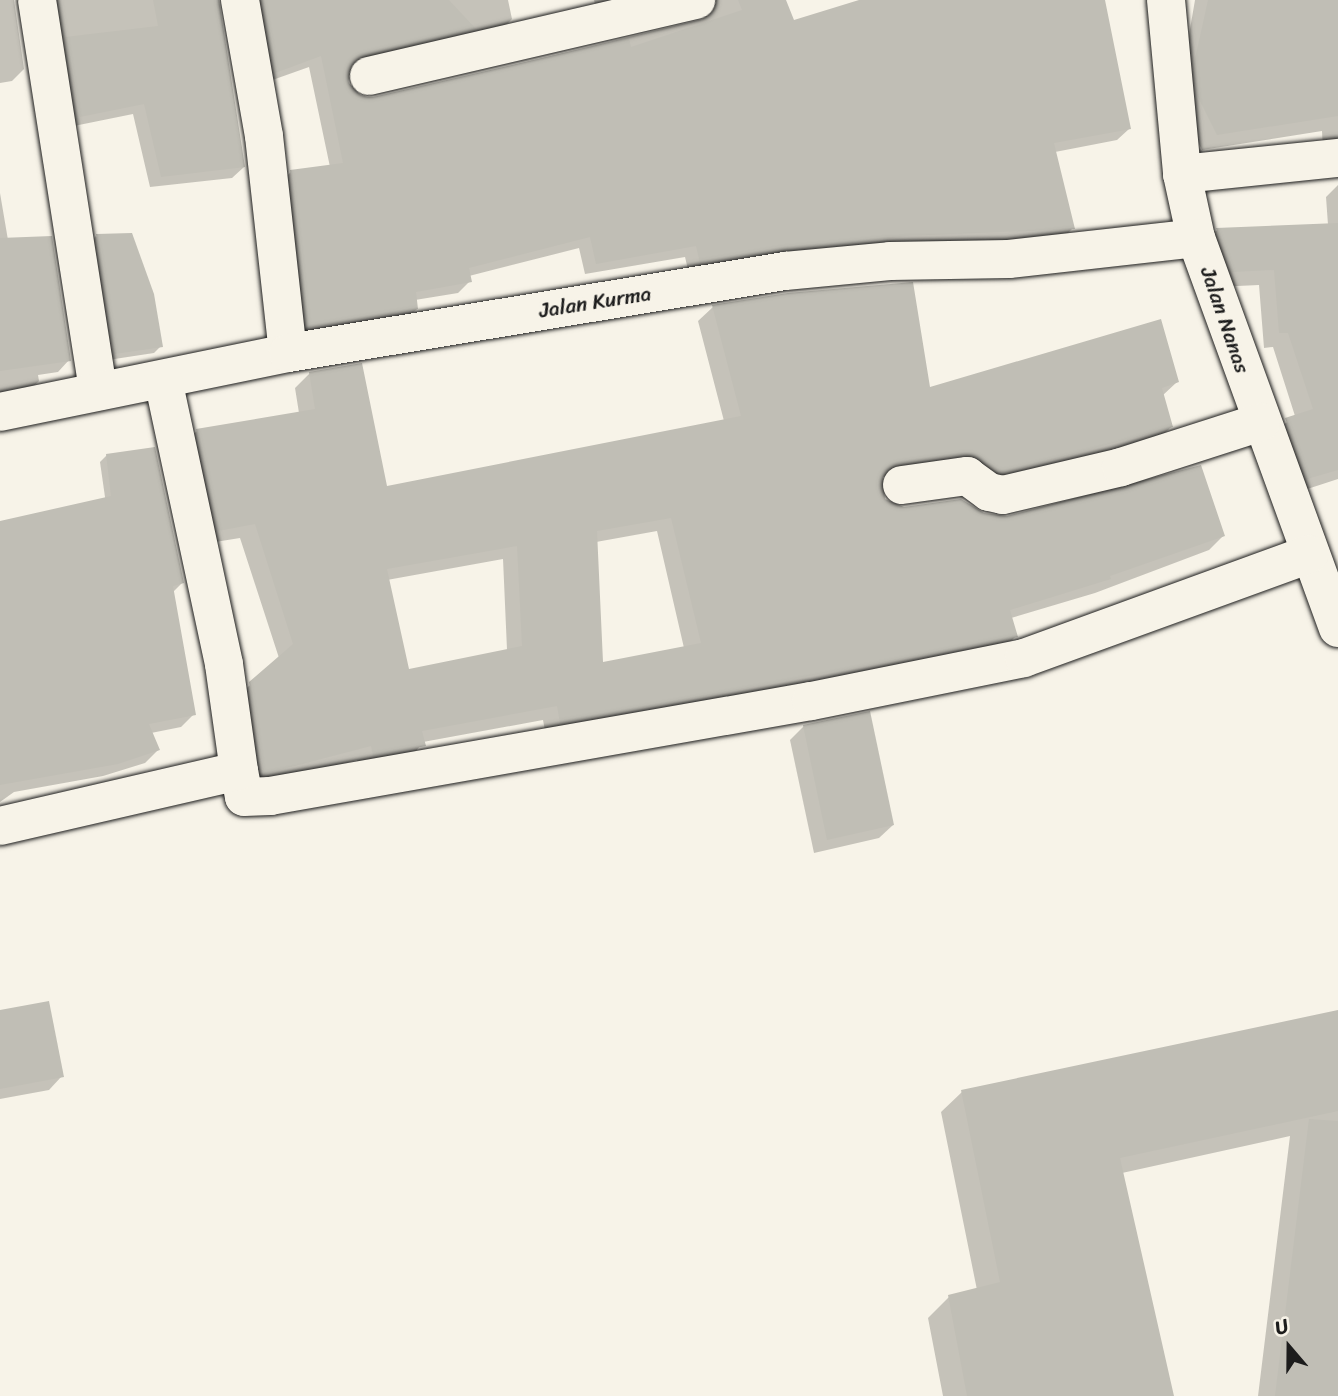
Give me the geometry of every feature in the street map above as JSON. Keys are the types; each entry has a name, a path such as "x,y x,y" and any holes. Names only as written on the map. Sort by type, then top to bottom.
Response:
{"street":[{"path":"37,0 97,391"},
{"path":"240,0 264,136 288,353"},
{"path":"369,76 696,0"},
{"name":"Jalan Nanas","path":"1166,0 1182,174 1196,238 1309,554 1334,607"},
{"path":"1182,174 1338,158"},
{"name":"Jalan Kurma","path":"0,412 288,353 785,271 890,261 1009,259 1196,238"},
{"path":"163,379 224,664 244,797 270,796 824,699 1024,658 1309,554"},
{"path":"901,485 967,476 989,492 1003,495 1121,467 1261,422"},
{"path":"0,826 239,771"}],"building":[{"path":"153,0 219,0 245,167 161,177 144,104 80,117 65,37 158,26"},
{"path":"262,0 449,0 476,29 355,60 348,82 362,97 373,97 629,38 631,47 742,10 738,0 786,0 794,20 859,0 1105,0 1131,129 1054,143 1075,229 905,236 700,263 696,246 596,264 590,237 469,268 472,282 416,292 418,309 307,328 290,170 343,163 321,56 275,73"},
{"path":"1208,0 1338,0 1338,116 1217,135 1197,95 1194,64"},
{"path":"1338,223 1338,470 1307,479 1285,418 1313,409 1288,333 1279,333 1274,270 1232,272 1216,228"},
{"path":"132,233 154,294 163,347 114,354 96,234"},
{"path":"52,236 71,361 0,371 0,238"},
{"path":"913,282 930,387 1161,319 1179,382 1162,388 1173,427 1003,473 965,454 899,463 882,477 885,499 904,507 961,499 984,513 1007,516 1201,465 1225,536 1110,576 1111,579 1010,610 1018,637 560,723 557,706 422,731 426,746 373,756 371,746 264,774 249,682 293,644 255,524 218,531 196,429 315,409 309,372 362,363 387,486 741,416 712,305 788,293","holes":["671,518 701,643 603,662 597,531","517,546 522,646 409,669 387,569"]},
{"path":"155,447 184,583 173,586 196,715 149,724 160,750 118,764 0,785 0,521 111,496 106,454"},
{"path":"870,711 894,825 827,840 803,725"},
{"path":"49,1001 64,1077 0,1089 0,1010"},
{"path":"1338,1010 1338,1111 1120,1158 1174,1396 967,1396 948,1295 1000,1282 961,1090"},
{"path":"1309,1119 1338,1121 1338,1396 1275,1396"}]}
